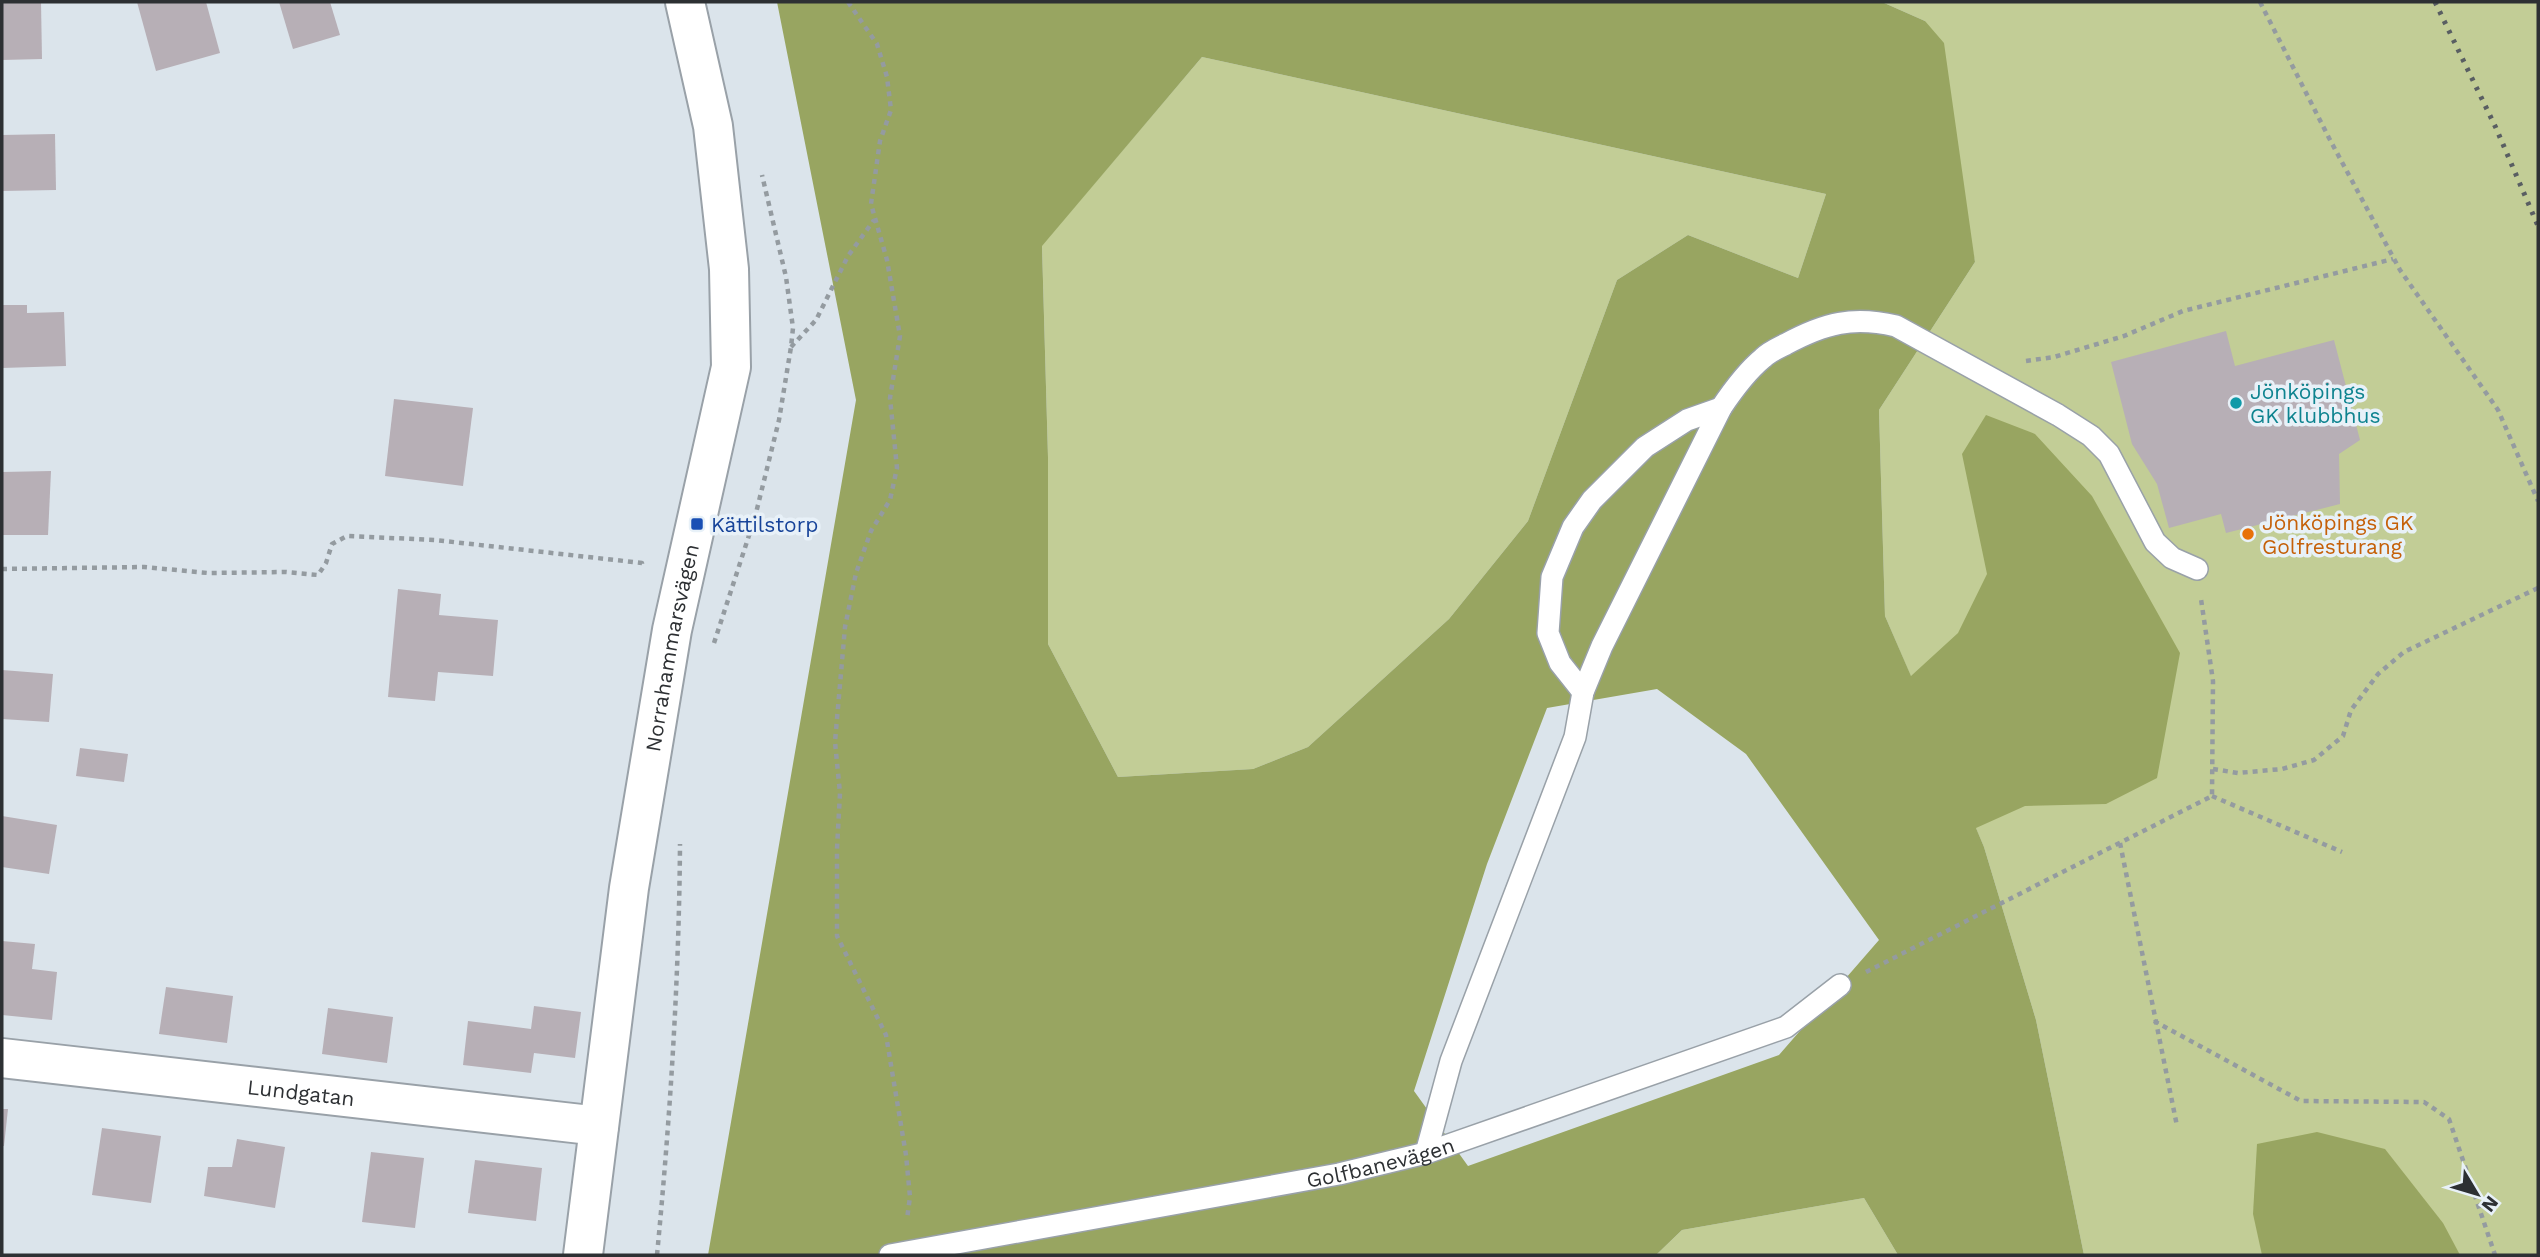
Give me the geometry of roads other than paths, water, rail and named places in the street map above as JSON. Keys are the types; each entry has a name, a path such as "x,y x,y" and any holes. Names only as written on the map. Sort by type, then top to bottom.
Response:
{"street":[{"name":"Norrahammarsvägen","path":"583,1255 629,888 672,630 731,367 729,269 713,126 685,2"},
{"name":"Lundgatan","path":"2,1058 599,1126"}],"lane":[{"path":"1426,1153 1451,1060 1575,737 1583,692 1602,646 1721,408 1739,382 1764,356 1813,330 1846,321 1871,320 1896,326 2091,436 2109,454 2155,542 2172,558 2197,569"},
{"path":"1583,692 1560,663 1548,634 1552,577 1573,527 1592,500 1645,447 1687,420 1721,408"},
{"name":"Golfbanevägen","path":"897,1254 1339,1174 1426,1153 1786,1027 1840,985"}],"railway":[{"path":"2435,2 2496,128 2538,226"}],"place":[{"name":"Jönköpings GK klubbhus","path":"2236,403"},
{"name":"Kättilstorp","path":"697,524"},
{"name":"Jönköpings GK Golfresturang","path":"2248,534"}]}
